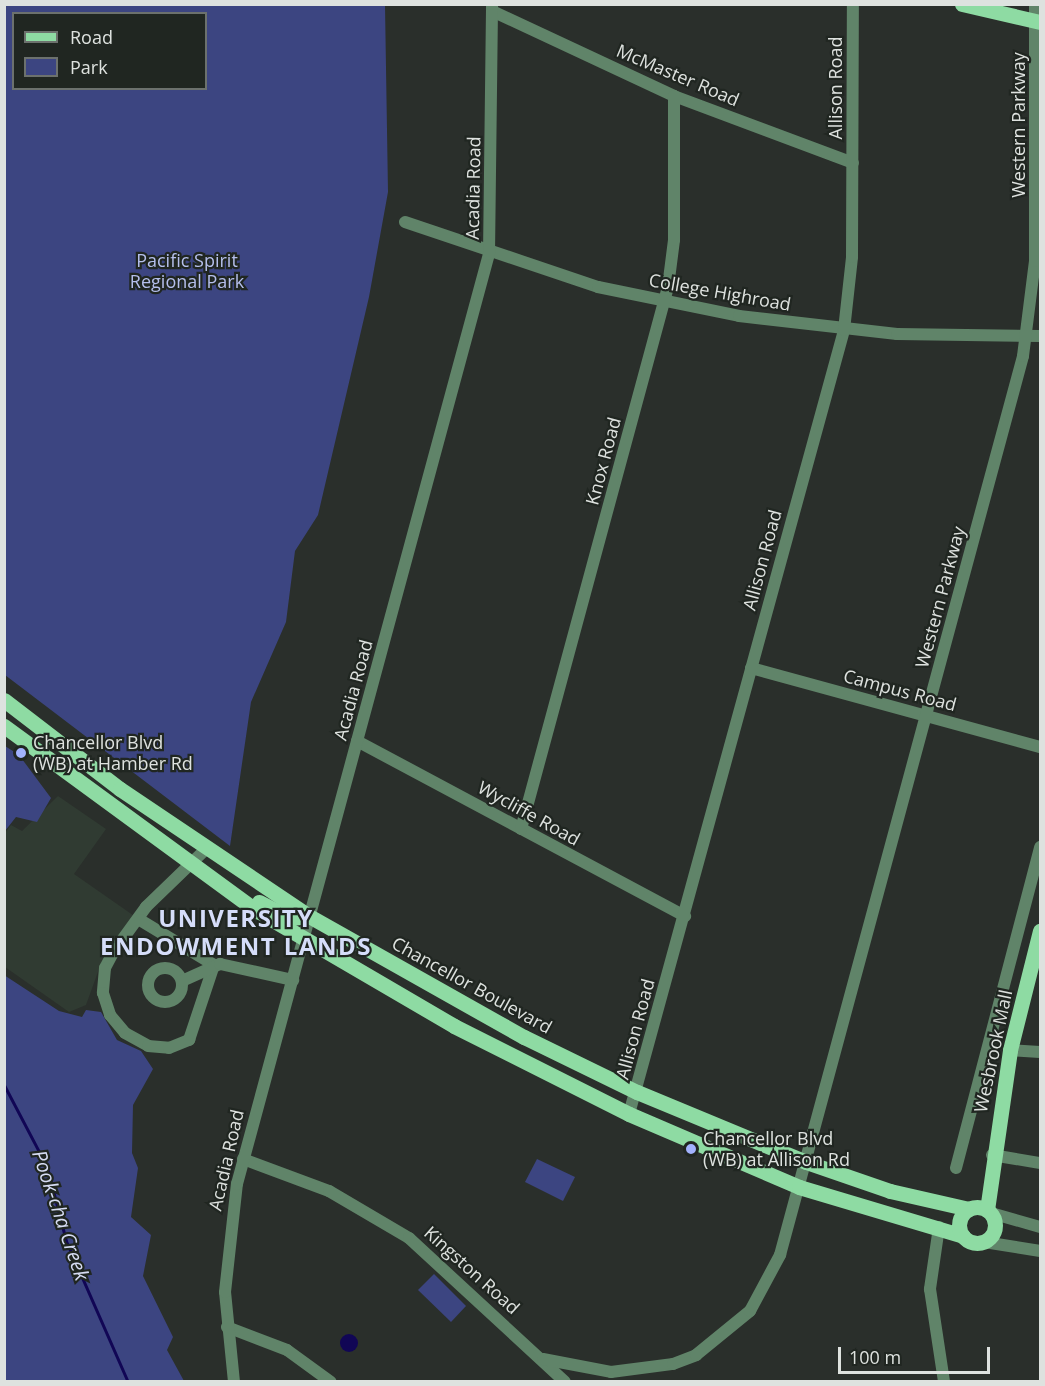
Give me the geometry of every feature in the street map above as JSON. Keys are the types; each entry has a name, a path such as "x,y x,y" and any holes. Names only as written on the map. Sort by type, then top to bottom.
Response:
{"main road":[{"path":"962,4 1038,22"},
{"name":"Chancellor Boulevard","path":"4,700 207,848 309,916 524,1037 637,1092 806,1162 899,1194 980,1210"},
{"path":"4,726 193,865 303,940 454,1026 629,1114 799,1187 939,1227 963,1236 984,1242 995,1229 980,1210 959,1224 963,1236"},
{"path":"221,885 291,918 309,916"},
{"name":"Wesbrook Mall","path":"980,1210 1010,1050 1041,931"}],"street":[{"name":"Allison Road","path":"629,1114 637,1092 844,330 852,257 853,4"},
{"name":"Western Parkway","path":"543,1359 611,1372 642,1370 673,1364 716,1343 765,1289 806,1162 1027,338 1035,261 1038,22 1035,4"},
{"name":"McMaster Road","path":"492,8 674,96 853,163"},
{"name":"Acadia Road","path":"234,1382 227,1327 229,1234 243,1160 489,254 492,8"},
{"name":"Knox Road","path":"521,829 664,302 674,240 674,96"},
{"name":"College Highroad","path":"405,222 489,254 664,302 844,330 1027,338 1041,336"},
{"name":"Campus Road","path":"751,668 1041,747"},
{"name":"Wycliffe Road","path":"357,741 685,916"},
{"path":"956,1168 1041,847"},
{"path":"207,848 193,865 146,907 140,920 114,951 105,968 103,993 110,1015 125,1033 148,1046 169,1048 189,1040 214,965"},
{"path":"140,920 214,965 293,980"},
{"path":"182,981 214,965"},
{"path":"1010,1050 1041,1052"},
{"path":"992,1155 1041,1163"},
{"name":"Kingston Road","path":"243,1160 330,1191 409,1238 543,1359 565,1382"},
{"name":"Chancellor Boulevard","path":"980,1210 1041,1227"},
{"path":"939,1227 930,1289 944,1382"},
{"path":"984,1242 1041,1251"},
{"path":"227,1327 287,1350 331,1382"}],"shaded area":[{"path":"58,796 106,829 74,874 140,920 99,969 86,1005 69,1012 5,967 4,834 11,825 22,831"},
{"path":"349,1334 355,1337 358,1343 355,1349 349,1352 343,1349 340,1343 343,1337"}],"green space":[{"name":"Pacific Spirit Regional Park","path":"4,5 385,5 388,192 369,297 318,515 295,551 286,622 251,702 230,846 5,675"},
{"path":"5,746 19,755 51,798 37,822 16,817 5,831"},
{"path":"4,975 59,1011 82,1017 86,1010 101,1012 117,1040 141,1051 153,1069 133,1105 132,1153 138,1168 131,1217 151,1235 143,1276 173,1337 167,1350 184,1381 5,1381"},
{"path":"537,1159 575,1177 563,1201 525,1182"},
{"path":"434,1274 466,1306 451,1322 418,1290"}],"waterway":[{"name":"Pook-cha Creek","path":"4,1085 47,1167 66,1241 128,1382"}],"place":[{"name":"Chancellor Blvd (WB) at Hamber Rd","path":"21,753"},
{"name":"Chancellor Blvd (WB) at Allison Rd","path":"691,1149"}],"district":[{"name":"UNIVERSITY ENDOWMENT LANDS","path":"236,932"}]}
